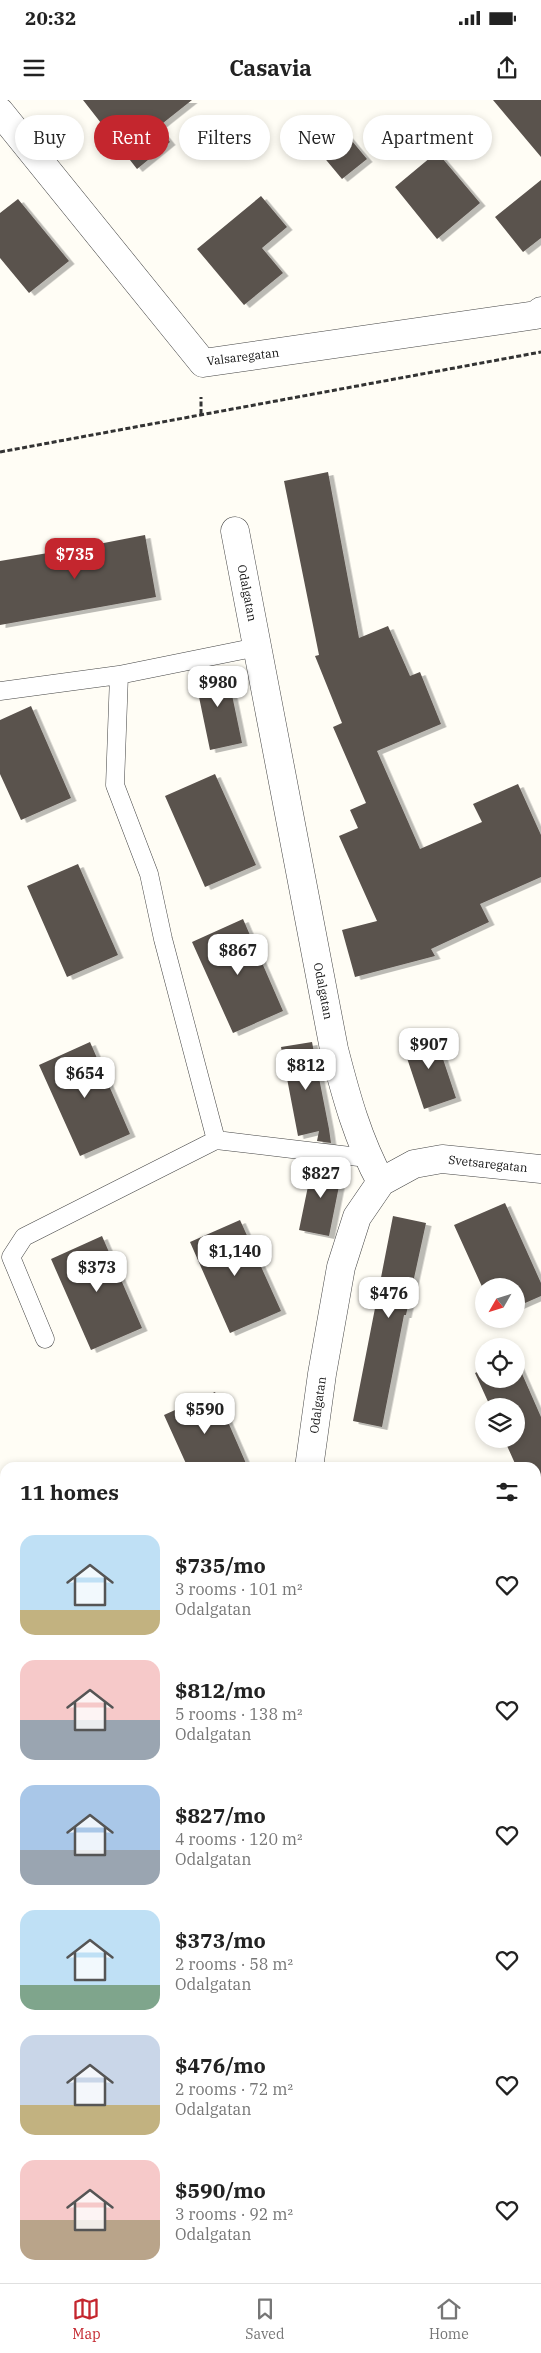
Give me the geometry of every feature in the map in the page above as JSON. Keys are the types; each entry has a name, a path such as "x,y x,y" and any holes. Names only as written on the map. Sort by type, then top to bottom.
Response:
{"street":[{"name":"Valsaregatan","path":"0,112 202,363 536,315 541,311"},
{"name":"Odalgatan","path":"235,531 334,1049 350,1110 367,1158 381,1182 357,1217 341,1267 322,1374 310,1462"},
{"name":"Svetsaregatan","path":"381,1182 414,1164 442,1159 541,1169"}],"lane":[{"path":"0,691 118,675 257,646"},
{"path":"118,675 114,785 149,874 163,939 216,1140"},
{"path":"45,1338 11,1257 24,1237 216,1140 367,1158"}],"path":[{"path":"0,452 541,352"}],"building":[{"path":"83,100 192,100 169,118 169,115 95,115"},
{"path":"493,100 541,100 541,157"},
{"path":"353,142 363,154 363,160 366,160 342,179 326,160 353,160"},
{"path":"130,160 148,160 137,169"},
{"path":"427,160 444,160 480,203 437,239 395,187"},
{"path":"541,180 541,238 523,252 495,217"},
{"path":"261,196 287,227 262,248 283,273 244,305 197,249"},
{"path":"18,199 69,261 29,293 0,258 0,213"},
{"path":"328,472 359,638 388,626 410,676 420,672 441,724 377,751 420,849 482,822 473,804 518,784 541,835 541,877 480,904 489,922 431,949 435,956 355,977 342,930 377,921 339,836 358,828 350,810 366,803 333,727 342,723 315,656 319,655 284,481"},
{"path":"145,535 156,597 0,625 0,561"},
{"path":"226,666 242,743 210,750 194,673"},
{"path":"31,706 71,798 21,820 0,774 0,720"},
{"path":"215,774 256,865 205,887 165,796"},
{"path":"78,864 118,955 67,977 27,886"},
{"path":"243,919 283,1011 233,1033 192,942"},
{"path":"434,1032 456,1098 424,1109 402,1043"},
{"path":"90,1042 130,1134 80,1156 39,1065"},
{"path":"312,1042 331,1143 317,1141 319,1131 298,1136 281,1047"},
{"path":"313,1162 335,1165 336,1170 342,1171 329,1236 299,1230"},
{"path":"505,1203 541,1283 541,1296 525,1303 525,1278 478,1278 454,1225"},
{"path":"393,1216 426,1223 406,1315 404,1315 382,1427 353,1421"},
{"path":"240,1220 281,1311 230,1333 190,1242"},
{"path":"102,1236 142,1328 91,1350 51,1259"},
{"path":"525,1381 541,1417 541,1462 514,1462 508,1448 525,1448 525,1398 486,1398 482,1388 525,1388"},
{"path":"215,1392 245,1462 185,1462 164,1415"}]}
